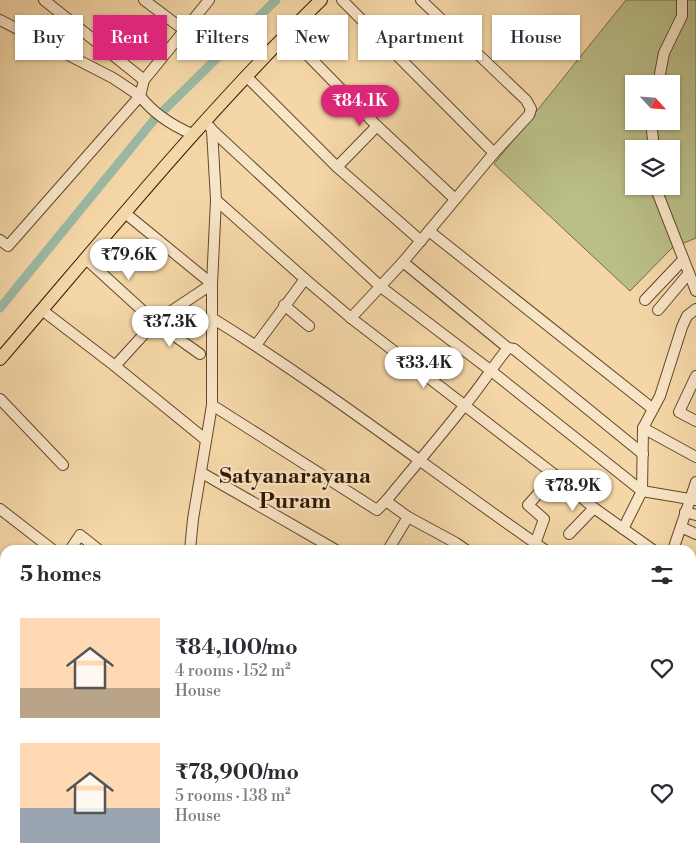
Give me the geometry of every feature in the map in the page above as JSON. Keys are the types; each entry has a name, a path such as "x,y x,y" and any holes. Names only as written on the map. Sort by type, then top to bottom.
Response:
{"main road":[{"path":"306,15 321,0"},
{"path":"0,359 192,134 208,125 246,76 277,44"}],"street":[{"path":"44,0 144,80"},
{"path":"144,0 177,25"},
{"path":"196,15 209,0"},
{"path":"342,0 494,153"},
{"path":"351,318 429,232 494,153 529,115 531,109 526,100 421,0"},
{"path":"660,75 664,53 682,16 682,0"},
{"path":"0,20 113,78 140,96 149,107 172,126 192,134"},
{"path":"0,240 8,246 140,96 144,80 177,39"},
{"path":"312,60 377,126 455,199"},
{"path":"246,76 337,167 421,241"},
{"path":"190,545 212,405 212,284 216,200 208,125"},
{"path":"208,125 381,287 490,370 642,491 693,499"},
{"path":"337,167 377,126"},
{"path":"658,195 696,292"},
{"path":"216,200 304,279 351,318 466,405 594,508 646,545"},
{"path":"125,213 212,284"},
{"path":"429,232 653,409"},
{"path":"86,259 155,322 200,354"},
{"path":"645,300 683,260"},
{"path":"403,262 508,348 514,349 643,454"},
{"path":"658,310 689,274"},
{"path":"256,345 304,279"},
{"path":"115,366 155,322 212,284"},
{"path":"284,306 309,326"},
{"path":"623,529 642,491 643,428 662,389 682,327 688,316 696,309"},
{"path":"42,310 206,440"},
{"path":"212,318 256,345 419,459 535,544 544,519 528,505 555,475"},
{"path":"212,405 377,510 466,405 508,348"},
{"path":"696,376 679,412 696,421"},
{"path":"0,399 63,465"},
{"path":"643,428 696,457"},
{"path":"202,473 327,545"},
{"path":"675,545 685,512 693,499 696,482"},
{"path":"386,501 454,545"},
{"path":"569,534 594,508"},
{"path":"0,509 47,545"},
{"path":"685,512 696,515"},
{"path":"391,545 408,517"},
{"path":"681,527 696,534"},
{"path":"73,545 80,535 93,545"}],"green space":[{"path":"626,0 696,0 696,238 672,248 630,291 494,164 578,60 580,60 580,57"}],"waterway":[{"path":"0,308 153,121 276,0"}],"district":[{"name":"Satyanarayana Puram","path":"295,488"}]}
